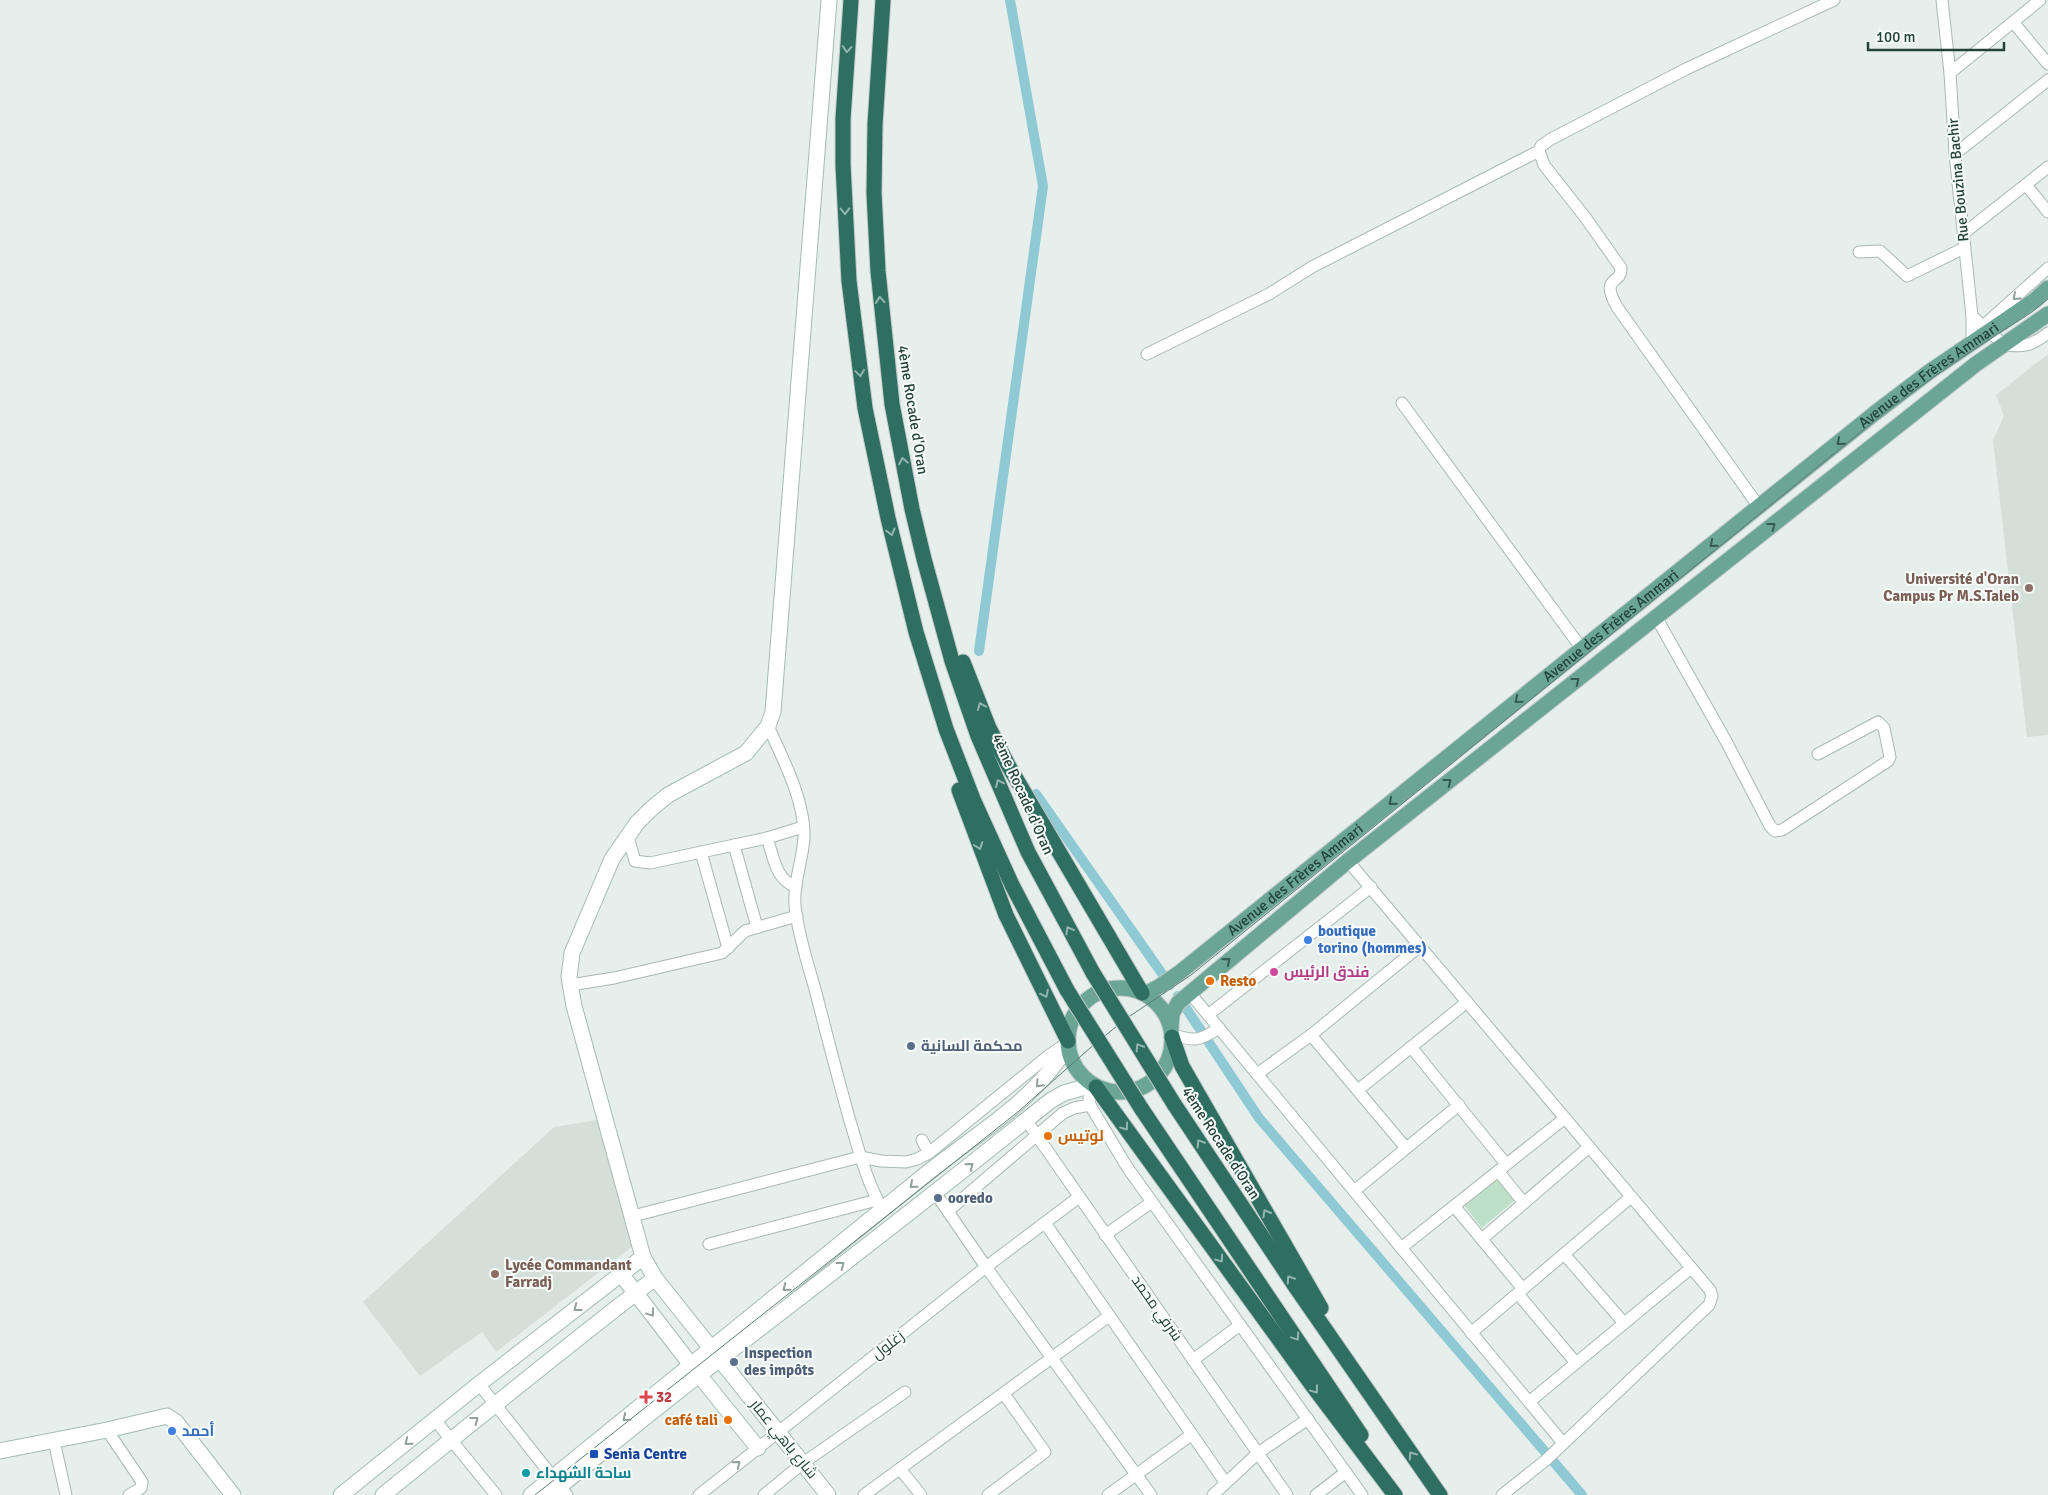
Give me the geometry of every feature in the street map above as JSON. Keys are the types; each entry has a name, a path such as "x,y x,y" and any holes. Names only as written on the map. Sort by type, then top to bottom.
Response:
{"highway":[{"path":"851,0 843,119 843,156 854,336 865,408 888,518 950,766 1006,914 1068,1043"},
{"name":"4ème Rocade d'Oran","path":"883,0 875,126 874,192 878,271 892,404 924,559 952,660 978,736 1028,852 1093,973 1174,1104 1295,1286 1440,1495"},
{"path":"924,559 989,728 1030,802 1143,993"},
{"path":"916,632 946,728 973,798 1012,885 1066,990 1141,1108 1401,1495"},
{"path":"1172,1032 1182,1066 1346,1352 1358,1378"},
{"path":"1094,1086 1300,1369 1395,1495"}],"main road":[{"path":"768,726 773,712 829,0"},
{"name":"Avenue des Frères Ammari","path":"1143,993 1160,986 1179,973 1906,390 1972,344 1986,330 2035,300 2048,288"},
{"name":"Avenue des Frères Ammari","path":"1172,1032 1172,1014 1178,1003 1189,992 1348,860 1976,364 2048,314"},
{"name":"شارع باهي عمار","path":"768,726 746,753 668,795 638,822 612,859 572,953 569,977 574,1006 643,1257 655,1278 828,1495"},
{"path":"715,1354 880,1205 1029,1095 1051,1072 1068,1043 1070,1026 1076,1013 1086,1001 1098,993 1112,988 1127,988 1143,993 1158,1004 1172,1032 1172,1049 1168,1061 1154,1080 1144,1087 1120,1093 1094,1086 1076,1068 1068,1043"},
{"path":"531,1495 557,1488 715,1354 936,1194 1058,1096 1094,1086"},
{"path":"341,1495 479,1384 643,1257"},
{"path":"621,1274 758,1448"},
{"path":"383,1495 451,1438 496,1405 655,1278"},
{"path":"0,1452 107,1430 161,1416 170,1416 233,1495"}],"street":[{"path":"1147,354 1269,294 1312,267 1539,151 1541,146 1552,139 1686,69 1834,0"},
{"name":"Rue Bouzina Bachir","path":"1942,0 1950,73 1955,154 1972,316 1972,344"},
{"path":"1950,73 2040,0"},
{"path":"2012,22 2048,64"},
{"path":"1955,154 2048,80"},
{"path":"1539,151 1544,165 1585,217 1621,268 1621,272 1611,283 1610,288 1610,293 1617,307 1759,507"},
{"path":"1963,234 2048,167"},
{"path":"2026,185 2048,212"},
{"path":"1859,252 1880,251 1907,276 1964,248"},
{"path":"1986,330 2048,268"},
{"path":"1972,316 2004,345 2027,346 2048,333"},
{"path":"1402,402 1582,649"},
{"path":"1656,617 1727,742 1770,826 1775,831 1782,830 1888,761 1890,756 1884,728 1878,722 1818,754"},
{"path":"709,1244 880,1205 860,1157 833,1061 794,904 804,837 801,812 792,780 768,726"},
{"path":"612,859 650,863 767,838 803,827"},
{"path":"628,837 634,860"},
{"path":"767,838 780,877 786,883 796,887"},
{"path":"734,845 757,927"},
{"path":"701,852 728,948"},
{"path":"1348,860 1711,1293 1712,1299 1709,1305 1546,1460 1502,1495"},
{"path":"1208,1016 1371,887"},
{"path":"570,985 614,978 722,953 745,932 797,916"},
{"path":"1257,1074 1311,1035 1420,946"},
{"path":"1189,992 1208,1016 1210,1034 1257,1074 1528,1402 1559,1447"},
{"path":"1358,1090 1467,1002"},
{"path":"1172,1032 1190,1040 1210,1034"},
{"path":"1311,1035 1406,1148"},
{"path":"632,1216 860,1157 893,1162 918,1159 929,1153 1048,1056 1068,1043"},
{"path":"1411,1047 1459,1105 1524,1203"},
{"path":"1094,1086 1090,1093 1090,1105 1127,1167 1362,1495"},
{"path":"948,1211 1036,1134 1067,1110 1090,1105"},
{"path":"1354,1191 1459,1105"},
{"path":"1401,1248 1565,1118"},
{"name":"شرفي محمد","path":"1026,1120 1287,1495"},
{"path":"922,1140 929,1153"},
{"path":"1482,1239 1589,1147"},
{"path":"936,1194 986,1267 1151,1495"},
{"name":"زغلول","path":"699,1495 986,1267 1079,1197"},
{"path":"1471,1333 1631,1197"},
{"path":"1105,1234 1152,1202"},
{"path":"1454,1206 1482,1239 1576,1363"},
{"path":"1045,1223 1225,1482"},
{"path":"1564,1254 1624,1323"},
{"path":"1528,1402 1691,1268"},
{"path":"864,1495 1110,1316"},
{"path":"1193,1360 1240,1325"},
{"path":"479,1384 557,1488"},
{"path":"764,1495 803,1463 905,1392"},
{"path":"988,1495 1045,1452 1004,1394"},
{"path":"1213,1495 1258,1453 1308,1419"},
{"path":"435,1420 496,1495"},
{"path":"107,1430 142,1482 143,1485 135,1494"},
{"path":"1108,1495 1191,1435"},
{"path":"54,1441 66,1495"},
{"path":"900,1468 921,1495"},
{"path":"1316,1495 1346,1472"}],"shaded area":[{"name":"Université d'Oran Campus Pr M.S.Taleb","path":"2048,354 2048,735 2027,737 1993,440 2004,416 1996,395"},
{"name":"Lycée Commandant Farradj","path":"597,1120 633,1246 496,1352 482,1332 420,1376 363,1302 554,1127"}],"green space":[{"path":"1498,1177 1515,1200 1482,1228 1464,1205"}],"waterway":[{"path":"979,651 1043,186 1010,0"},
{"path":"1036,794 1170,985"},
{"path":"1178,996 1259,1118 1582,1495"}],"tram line":[{"path":"535,1495 1019,1111 1127,1018 1191,975 1889,409 1956,361 2032,312 2048,299"}],"place":[{"name":"Université d'Oran Campus Pr M.S.Taleb","path":"2029,588"},
{"name":"boutique torino (hommes)","path":"1308,940"},
{"name":"فندق الرئيس","path":"1274,972"},
{"name":"Resto","path":"1210,981"},
{"name":"محكمة السانية","path":"911,1046"},
{"name":"لوتيس","path":"1048,1136"},
{"name":"ooredo","path":"938,1198"},
{"name":"Lycée Commandant Farradj","path":"495,1274"},
{"name":"Inspection des impôts","path":"734,1362"},
{"name":"32","path":"646,1397"},
{"name":"café tali","path":"728,1420"},
{"name":"أحمد","path":"172,1431"},
{"name":"Senia Centre","path":"594,1454"},
{"name":"ساحة الشهداء","path":"526,1473"}]}
